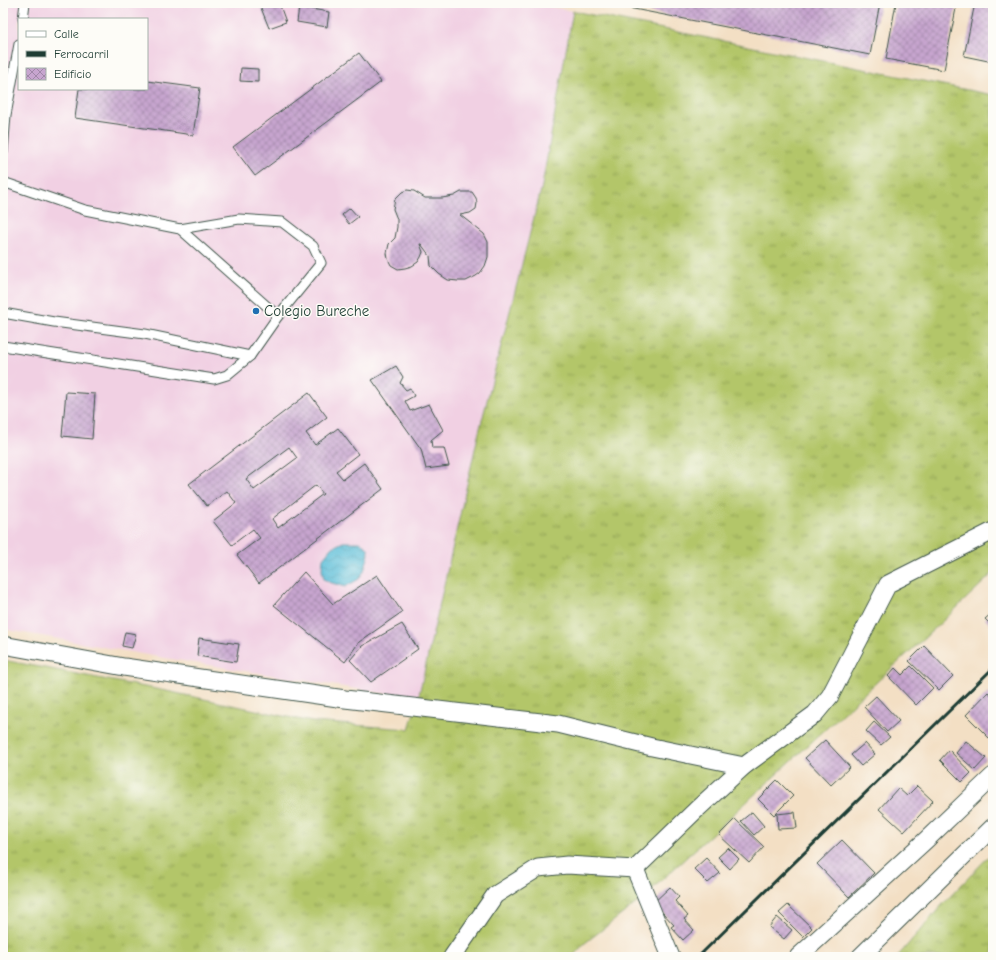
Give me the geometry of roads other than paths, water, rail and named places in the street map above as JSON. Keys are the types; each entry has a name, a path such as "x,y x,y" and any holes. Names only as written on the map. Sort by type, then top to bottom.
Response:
{"street":[{"path":"452,957 495,895 538,868 567,865 635,869 744,766 815,714 830,696 888,584 993,531"},
{"path":"3,645 124,667 337,698 558,724 652,747 744,766"},
{"path":"798,957 926,840 993,776"},
{"path":"860,957 993,827"},
{"path":"635,869 671,957"}],"lane":[{"path":"23,18 25,3"},
{"path":"3,152 6,115 18,49"},
{"path":"3,182 85,210 180,229 238,219 282,222 313,246 321,263 278,316 250,356 227,375 214,379 3,346"},
{"path":"180,229 278,316"},
{"path":"3,313 54,322 145,334 250,356"}],"water":[{"path":"343,542 360,542 368,548 369,554 364,571 359,579 345,587 324,579 322,570 323,558 331,548"}],"railway":[{"path":"698,957 993,668"}],"place":[{"name":"Colegio Bureche","path":"256,311"}]}
